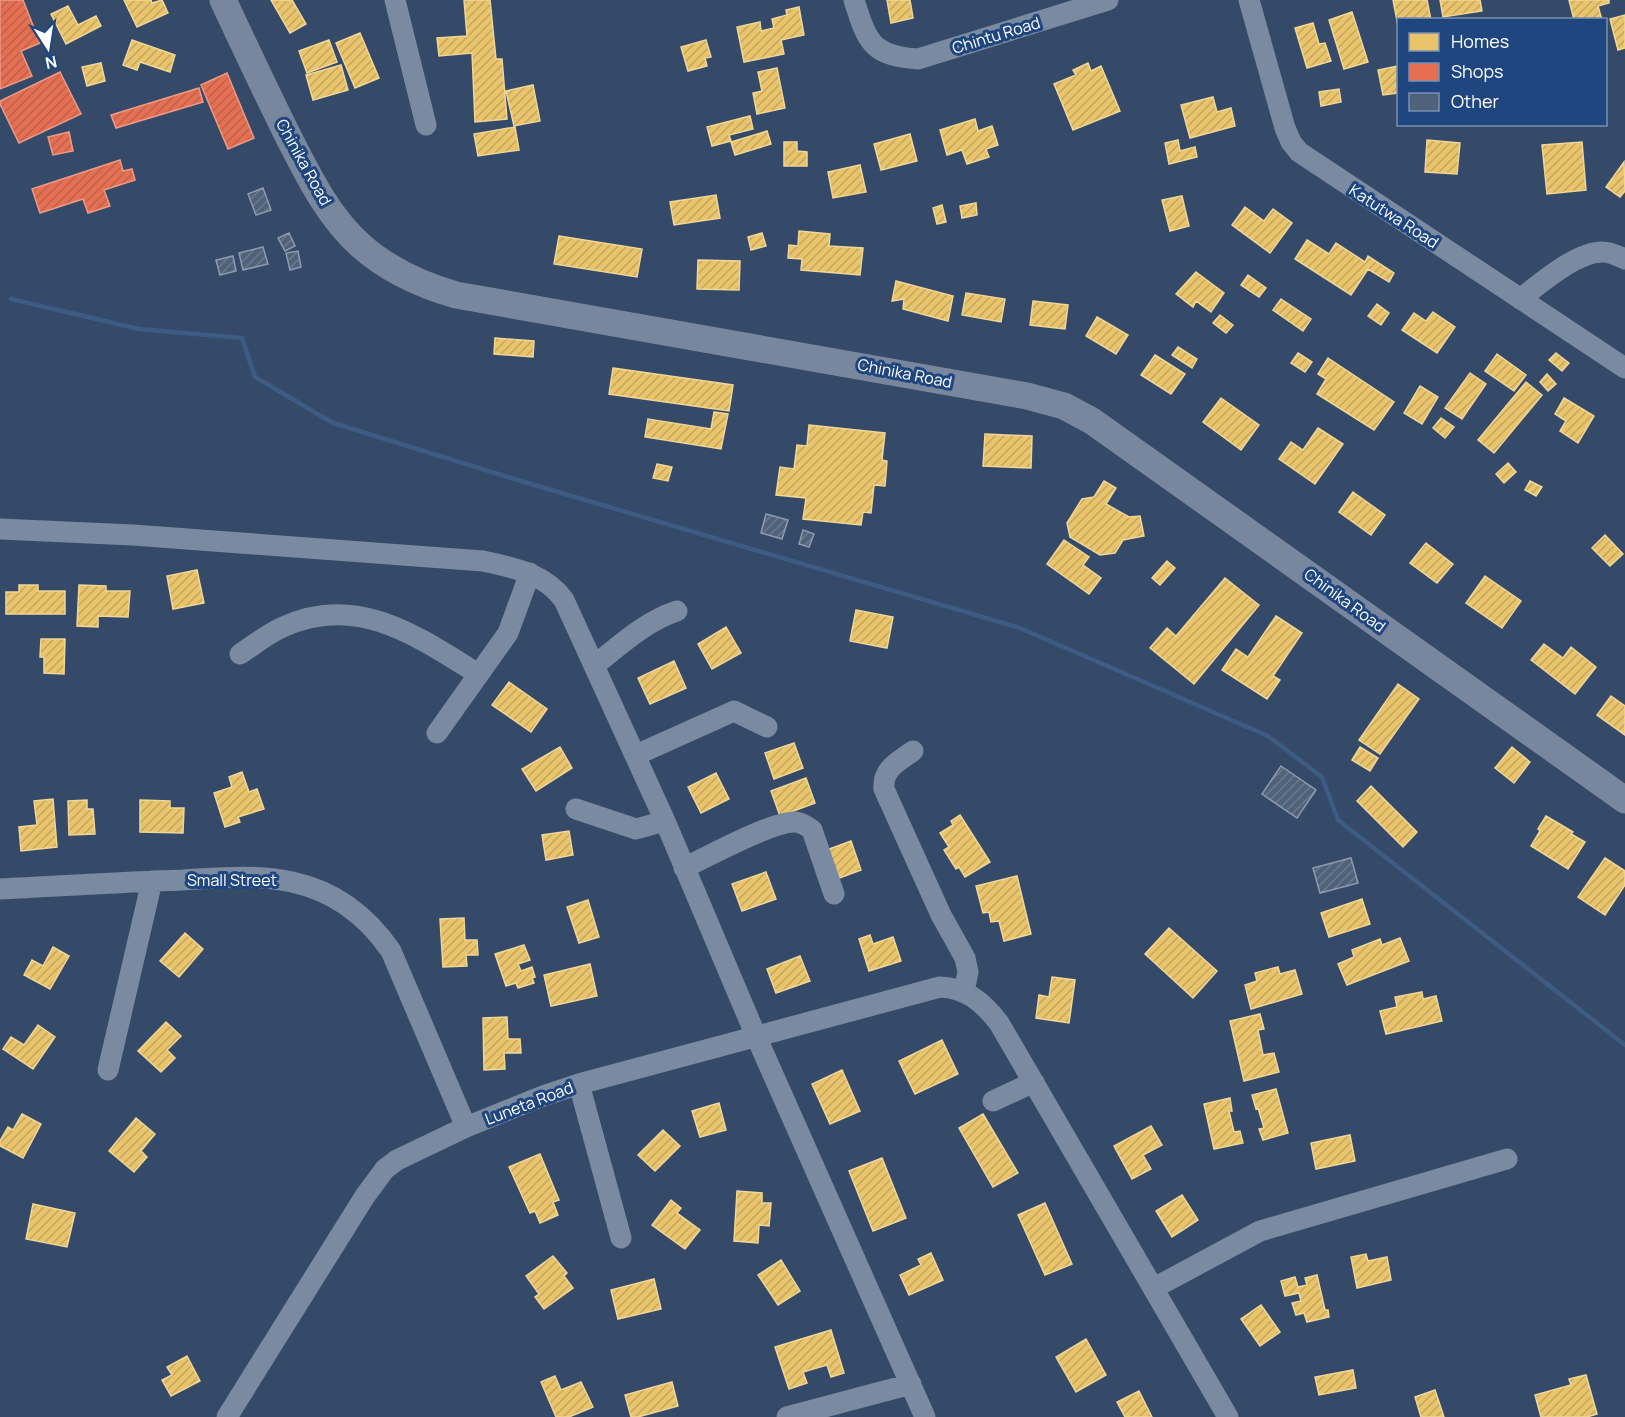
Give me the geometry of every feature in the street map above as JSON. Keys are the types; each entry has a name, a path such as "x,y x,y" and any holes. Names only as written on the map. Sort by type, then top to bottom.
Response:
{"main road":[{"name":"Chinika Road","path":"223,0 282,123 323,201 345,230 360,245 405,277 456,295 846,362 1027,396 1064,406 1092,421 1625,800"}],"street":[{"path":"395,0 426,125"},
{"name":"Chintu Road","path":"854,0 870,41 882,52 898,58 918,59 1108,0"},
{"name":"Katutwa Road","path":"1249,0 1285,128 1299,152 1625,368"},
{"path":"1520,299 1585,255 1613,253 1625,260"},
{"path":"0,529 133,535 483,561 530,573 556,588 564,600 636,755 756,1036 926,1417"},
{"path":"437,733 512,626 530,573"},
{"path":"595,665 642,629 666,614 677,611"},
{"path":"240,654 272,633 303,620 335,614 351,615 388,623 420,637 478,674"},
{"path":"636,755 734,711 767,728"},
{"path":"913,751 889,769 884,781 884,789 941,915 965,958 968,972 964,992 990,1011 1034,1082 1228,1417"},
{"path":"576,809 636,829 665,821"},
{"path":"684,868 767,829 788,822 798,822 812,830 834,894"},
{"name":"Small Street","path":"0,889 250,877 293,882 318,890 360,914 377,930 390,951 466,1127"},
{"path":"108,1070 152,881"},
{"name":"Luneta Road","path":"227,1417 365,1196 385,1169 397,1160 466,1127 579,1084 926,990 940,987 964,992"},
{"path":"993,1101 1034,1082"},
{"path":"579,1084 621,1238"},
{"path":"1154,1288 1260,1231 1507,1159"},
{"path":"787,1417 911,1384"}],"building: Homes":[{"path":"124,0 151,0 152,3 162,0 168,13 137,27"},
{"path":"271,0 292,0 306,24 290,33"},
{"path":"464,0 490,0 496,59 502,59 507,119 475,122 472,53 439,56 437,38 467,36"},
{"path":"887,0 910,0 913,18 891,23"},
{"path":"1393,0 1427,0 1431,18 1397,18 1397,21"},
{"path":"1440,0 1480,0 1482,11 1443,17"},
{"path":"1569,0 1609,0 1609,3 1598,6 1601,18 1574,18"},
{"path":"68,6 78,25 96,16 101,26 66,44 51,14"},
{"path":"799,7 804,35 781,40 784,54 744,62 737,27 760,22 761,31 774,28 772,19 787,15 786,10"},
{"path":"1352,12 1368,62 1344,69 1329,20"},
{"path":"1625,15 1625,48 1618,50 1610,19"},
{"path":"1313,23 1319,44 1325,43 1331,61 1307,68 1295,28"},
{"path":"360,33 379,78 355,88 336,43"},
{"path":"132,40 175,55 170,72 140,62 137,70 123,65"},
{"path":"329,40 337,62 307,73 299,51"},
{"path":"706,40 711,57 705,58 707,66 688,71 681,47"},
{"path":"101,63 105,81 87,86 82,67"},
{"path":"1088,63 1091,71 1101,66 1120,111 1073,130 1054,84 1076,75 1073,70"},
{"path":"341,65 348,90 313,100 306,75"},
{"path":"1397,66 1397,93 1383,95 1378,70"},
{"path":"777,68 785,108 757,114 753,93 762,91 758,72"},
{"path":"533,85 540,121 514,126 506,91"},
{"path":"1339,89 1341,102 1321,106 1319,92"},
{"path":"1213,97 1217,112 1231,108 1235,126 1190,138 1181,105"},
{"path":"750,116 753,129 729,135 731,141 712,146 707,127"},
{"path":"975,119 978,131 992,126 998,145 986,149 989,157 967,164 962,150 947,155 940,130"},
{"path":"515,127 519,150 478,156 474,134"},
{"path":"767,131 771,144 735,155 731,142"},
{"path":"910,134 917,161 881,170 874,144"},
{"path":"1178,140 1180,151 1195,147 1197,157 1169,164 1165,143"},
{"path":"1427,140 1460,143 1457,174 1425,172"},
{"path":"784,142 797,142 797,151 807,152 807,166 784,166"},
{"path":"1582,142 1586,190 1547,194 1542,145"},
{"path":"1624,162 1625,191 1620,197 1606,187"},
{"path":"860,165 866,192 833,198 828,172"},
{"path":"716,195 720,218 674,225 670,202"},
{"path":"1182,196 1189,226 1170,231 1162,200"},
{"path":"976,203 977,215 962,218 960,206"},
{"path":"942,205 946,222 937,224 933,208"},
{"path":"1245,207 1264,221 1273,209 1292,223 1270,253 1232,225"},
{"path":"799,231 830,234 829,246 863,248 860,275 801,270 802,259 788,258 789,245 798,246"},
{"path":"762,233 766,246 751,250 748,237"},
{"path":"559,236 642,249 637,277 554,264"},
{"path":"1307,240 1329,254 1336,243 1365,262 1368,256 1394,273 1389,282 1368,269 1351,295 1295,259"},
{"path":"698,260 740,261 739,290 697,289"},
{"path":"1196,272 1224,293 1211,312 1196,301 1193,307 1176,294"},
{"path":"1248,275 1266,288 1259,297 1241,285"},
{"path":"896,281 953,296 948,321 903,309 904,299 892,301"},
{"path":"966,293 1005,299 1001,322 962,315"},
{"path":"1281,299 1311,319 1303,331 1273,310"},
{"path":"1033,301 1068,305 1065,329 1030,325"},
{"path":"1377,304 1389,313 1381,325 1368,316"},
{"path":"1433,312 1455,327 1437,353 1402,330 1414,313 1426,321"},
{"path":"1220,315 1233,325 1226,333 1213,323"},
{"path":"1097,317 1128,335 1116,354 1086,336"},
{"path":"495,338 534,341 533,357 494,354"},
{"path":"1178,347 1197,359 1192,368 1172,355"},
{"path":"1298,353 1312,362 1305,372 1291,363"},
{"path":"1556,353 1569,363 1562,371 1549,360"},
{"path":"1497,354 1526,375 1514,391 1485,371"},
{"path":"1155,355 1185,374 1171,394 1141,375"},
{"path":"1328,358 1394,402 1374,430 1317,394 1326,379 1318,374"},
{"path":"613,368 733,385 729,411 609,394"},
{"path":"1470,373 1486,384 1462,419 1445,408"},
{"path":"1547,374 1556,384 1548,391 1540,382"},
{"path":"1526,382 1542,395 1494,453 1478,440"},
{"path":"1420,386 1438,397 1422,424 1404,413"},
{"path":"1221,398 1259,425 1241,450 1203,422"},
{"path":"1564,398 1594,416 1578,443 1560,431 1566,421 1555,414"},
{"path":"714,412 728,414 721,449 645,437 648,419 711,429"},
{"path":"1441,418 1454,427 1445,438 1433,428"},
{"path":"809,425 885,433 882,460 887,461 885,486 874,485 871,513 863,512 861,525 803,519 806,498 776,495 780,467 794,469 797,445 807,446"},
{"path":"1318,428 1343,444 1315,484 1279,459 1291,442 1303,450"},
{"path":"985,434 1032,436 1031,468 983,466"},
{"path":"1508,463 1516,472 1504,483 1496,474"},
{"path":"657,464 672,467 668,481 653,478"},
{"path":"1104,481 1116,488 1106,504 1129,517 1140,516 1144,536 1123,540 1115,553 1100,555 1070,537 1067,523 1082,499 1094,497"},
{"path":"1530,481 1542,487 1536,496 1525,490"},
{"path":"1353,492 1385,515 1371,535 1339,512"},
{"path":"1605,535 1623,554 1610,566 1592,548"},
{"path":"1064,540 1089,557 1083,565 1101,578 1089,594 1047,564"},
{"path":"1426,543 1453,564 1437,583 1410,563"},
{"path":"1167,561 1175,568 1160,585 1152,578"},
{"path":"197,570 204,603 173,609 167,576"},
{"path":"1485,576 1521,601 1502,628 1466,603"},
{"path":"1225,578 1259,605 1194,684 1150,648 1167,628 1176,636"},
{"path":"19,585 38,585 38,591 65,591 65,614 6,614 6,592 19,592"},
{"path":"79,585 106,586 106,591 130,591 128,617 98,616 98,627 77,626"},
{"path":"856,610 893,617 887,648 850,641"},
{"path":"1276,616 1302,633 1273,676 1280,680 1267,699 1222,670 1236,649 1248,657"},
{"path":"726,627 741,653 712,669 698,644"},
{"path":"41,639 65,639 64,674 44,673 44,657 40,657"},
{"path":"1544,644 1563,658 1571,647 1596,667 1575,694 1531,660"},
{"path":"674,661 686,688 650,704 638,678"},
{"path":"509,682 547,709 531,732 492,705"},
{"path":"1398,684 1419,699 1380,754 1359,740"},
{"path":"1611,696 1625,706 1625,735 1597,715"},
{"path":"794,743 803,768 774,779 765,753"},
{"path":"560,747 572,768 536,791 522,769"},
{"path":"1360,747 1378,758 1370,771 1352,760"},
{"path":"1512,747 1530,762 1514,783 1495,768"},
{"path":"242,772 249,792 257,789 264,809 238,817 240,822 225,827 214,793 232,787 229,777"},
{"path":"716,773 729,799 701,813 688,787"},
{"path":"806,778 815,803 780,816 771,791"},
{"path":"1371,786 1417,832 1403,847 1357,801"},
{"path":"53,799 57,847 21,851 19,827 37,825 34,801"},
{"path":"87,800 87,809 93,809 95,834 69,835 68,801"},
{"path":"140,800 170,801 170,808 184,808 183,833 140,832"},
{"path":"960,815 990,862 965,877 959,867 956,869 944,850 949,847 940,833 953,825 951,821"},
{"path":"1546,816 1585,842 1568,869 1531,846"},
{"path":"569,831 573,855 546,860 542,835"},
{"path":"851,841 861,870 834,880 824,851"},
{"path":"1605,858 1625,871 1625,885 1605,915 1578,897"},
{"path":"766,872 776,899 742,911 732,884"},
{"path":"1017,876 1031,934 1004,941 999,921 991,922 989,912 983,913 976,886"},
{"path":"1362,899 1370,924 1329,937 1321,913"},
{"path":"588,900 599,937 579,943 567,907"},
{"path":"464,918 465,940 477,940 478,955 466,955 467,966 443,967 440,919"},
{"path":"1169,928 1217,971 1193,998 1145,954"},
{"path":"185,933 203,949 179,977 160,961"},
{"path":"870,935 873,944 893,937 901,961 869,971 859,939"},
{"path":"1400,938 1409,961 1347,985 1338,964 1354,957 1352,950 1380,939 1382,945"},
{"path":"524,945 530,960 518,964 521,971 532,967 534,983 518,988 516,983 506,986 495,954"},
{"path":"53,947 69,956 50,989 24,975 32,960 43,966"},
{"path":"800,956 810,981 776,993 767,969"},
{"path":"590,964 597,996 551,1006 544,975"},
{"path":"1278,967 1280,974 1295,970 1302,994 1251,1009 1245,985 1257,981 1255,973"},
{"path":"1052,977 1075,980 1069,1023 1036,1018 1039,995 1049,997"},
{"path":"1422,992 1423,999 1436,996 1442,1021 1386,1034 1380,1011 1397,1007 1395,997"},
{"path":"1260,1014 1264,1029 1258,1030 1263,1055 1274,1053 1279,1072 1244,1081 1230,1021"},
{"path":"507,1017 508,1039 520,1039 521,1053 504,1053 505,1069 484,1070 483,1018"},
{"path":"166,1022 181,1036 167,1050 175,1058 161,1072 138,1051"},
{"path":"38,1025 55,1037 33,1069 3,1049 11,1037 24,1045"},
{"path":"942,1040 958,1074 915,1094 899,1061"},
{"path":"842,1070 860,1111 830,1124 812,1084"},
{"path":"1276,1089 1288,1133 1263,1140 1259,1129 1264,1128 1252,1095"},
{"path":"1230,1098 1232,1111 1229,1111 1234,1132 1240,1131 1243,1143 1214,1149 1204,1104"},
{"path":"719,1103 726,1130 700,1137 692,1111"},
{"path":"22,1114 41,1124 23,1158 0,1146 0,1141 8,1127 13,1130"},
{"path":"983,1114 1018,1173 993,1187 959,1128"},
{"path":"136,1118 155,1134 141,1151 147,1157 134,1172 109,1151"},
{"path":"1151,1126 1162,1145 1143,1155 1151,1169 1132,1179 1114,1146"},
{"path":"663,1130 680,1146 655,1171 638,1155"},
{"path":"1350,1135 1355,1161 1316,1169 1311,1143"},
{"path":"540,1154 559,1200 553,1202 558,1215 540,1223 535,1211 530,1213 509,1167"},
{"path":"882,1158 906,1218 873,1231 849,1171"},
{"path":"737,1191 762,1193 762,1203 771,1203 769,1226 759,1225 758,1243 734,1241"},
{"path":"1182,1195 1198,1220 1172,1237 1156,1211"},
{"path":"671,1200 681,1208 677,1213 700,1230 685,1249 652,1225"},
{"path":"1045,1203 1072,1264 1045,1275 1018,1215"},
{"path":"33,1204 75,1213 67,1247 26,1239"},
{"path":"931,1253 943,1280 909,1295 900,1275 921,1265 918,1259"},
{"path":"1366,1254 1368,1261 1387,1257 1391,1280 1357,1288 1351,1257"},
{"path":"553,1256 567,1273 564,1276 573,1288 544,1309 535,1297 539,1294 526,1276"},
{"path":"781,1260 800,1291 778,1305 758,1275"},
{"path":"1317,1275 1325,1310 1328,1310 1329,1317 1307,1322 1304,1313 1296,1315 1292,1303 1301,1301 1299,1293 1285,1296 1281,1281 1295,1277 1298,1287 1307,1285 1305,1278"},
{"path":"654,1279 661,1309 618,1319 611,1290"},
{"path":"1261,1305 1280,1332 1260,1346 1241,1319"},
{"path":"831,1330 844,1373 831,1377 827,1365 803,1372 807,1383 789,1389 775,1347"},
{"path":"1086,1339 1106,1375 1076,1392 1056,1357"},
{"path":"187,1356 200,1381 171,1396 162,1380 172,1375 167,1367"},
{"path":"1353,1370 1356,1388 1319,1395 1315,1377"},
{"path":"1586,1375 1597,1414 1587,1417 1541,1417 1535,1395 1571,1385 1569,1379"},
{"path":"555,1376 561,1390 581,1382 593,1407 569,1417 556,1417 541,1382"},
{"path":"672,1382 678,1406 631,1417 625,1395"},
{"path":"1435,1390 1444,1417 1421,1417 1415,1397"},
{"path":"1139,1391 1152,1417 1125,1417 1117,1402"}],"building: Shops":[{"path":"0,0 23,0 40,43 21,51 32,76 0,89"},
{"path":"60,72 81,114 19,143 0,101"},
{"path":"227,73 254,138 228,149 201,85"},
{"path":"199,88 203,102 116,128 111,115"},
{"path":"69,132 73,151 53,155 48,137"},
{"path":"120,160 123,171 132,169 135,180 104,190 110,206 88,213 83,199 40,213 32,189"}],"building: Other":[{"path":"263,188 271,210 256,215 248,194"},
{"path":"289,233 295,246 285,251 278,238"},
{"path":"263,247 268,264 243,270 239,253"},
{"path":"298,251 301,267 290,270 286,253"},
{"path":"233,256 236,271 220,275 216,260"},
{"path":"766,514 788,520 782,539 761,533"},
{"path":"803,530 814,534 809,547 799,544"},
{"path":"1281,766 1316,790 1297,818 1262,794"},
{"path":"1351,858 1358,883 1320,893 1313,868"}],"waterway":[{"path":"11,299 139,329 242,338 255,377 333,423 531,484 1020,628 1268,736 1322,777 1338,820 1625,1045"}]}
